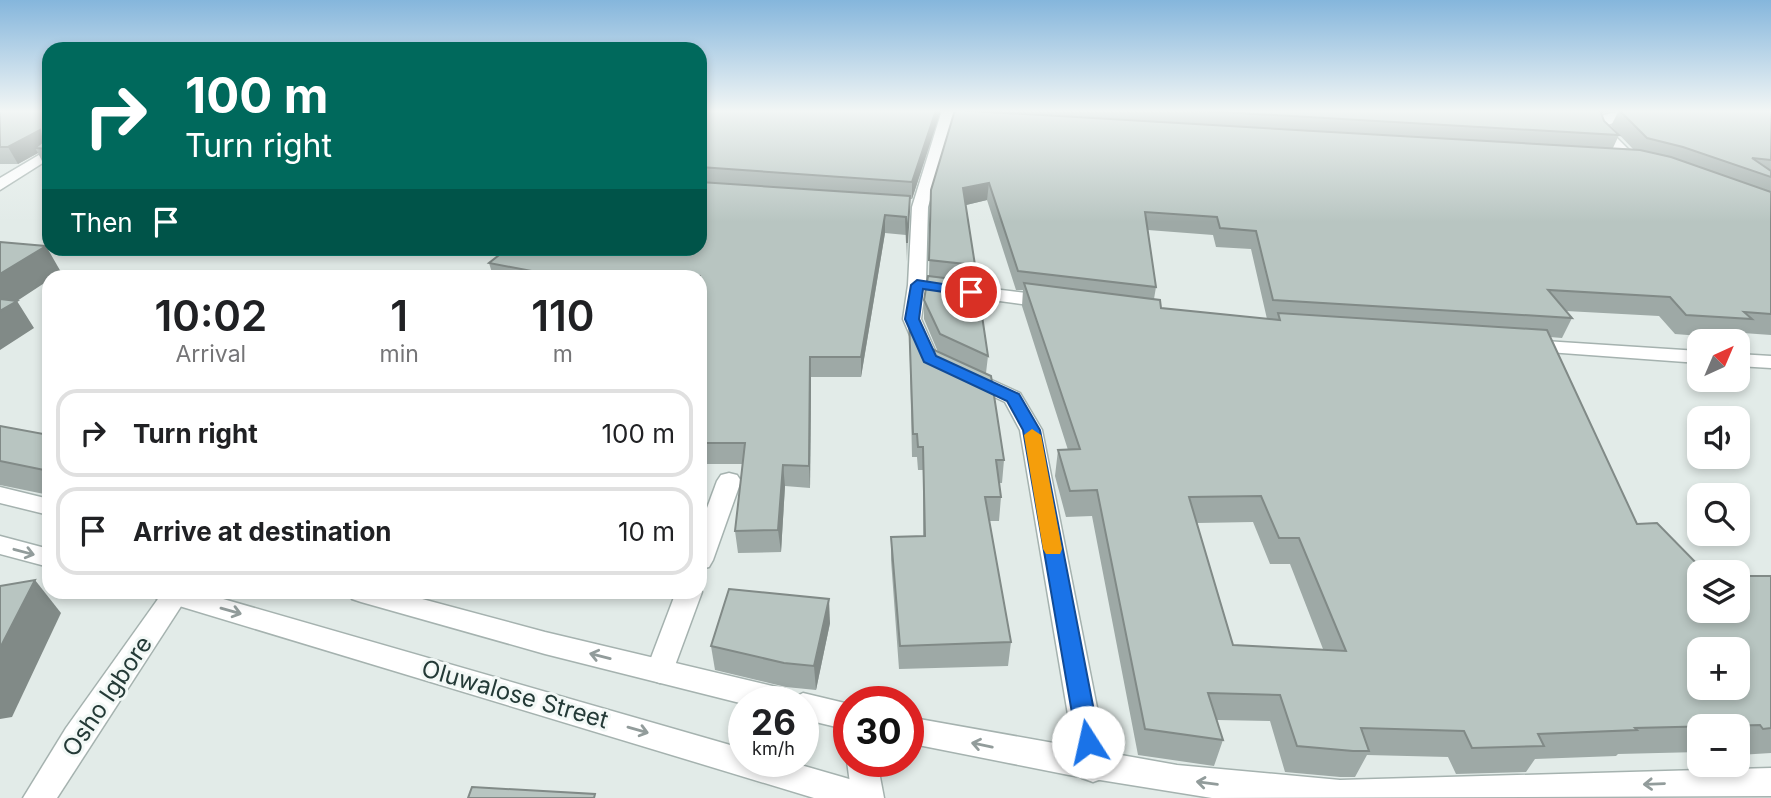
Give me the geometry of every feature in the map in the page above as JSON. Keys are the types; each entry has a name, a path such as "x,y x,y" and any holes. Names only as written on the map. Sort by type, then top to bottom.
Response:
{"street":[{"path":"935,147 914,207 917,285 912,319 929,359 1013,398 1031,430 1093,768"},
{"path":"1605,159 1638,162 1621,147"},
{"path":"0,185 42,158"},
{"path":"26,170 42,173"},
{"path":"917,285 1065,304"},
{"path":"1504,344 1687,356"},
{"path":"1750,361 1771,362"},
{"path":"707,542 729,481"},
{"path":"0,495 42,505"},
{"path":"0,545 42,556"},
{"name":"Osho Igbore","path":"39,798 167,599"},
{"name":"Oluwalose Street","path":"191,599 865,798"},
{"path":"386,599 545,643 728,688"},
{"path":"660,671 686,599"},
{"path":"924,733 1093,768 1285,793 1340,795 1771,782"},
{"path":"863,777 865,798"}],"building":[{"path":"707,147 924,147 912,182 707,167"},
{"path":"944,147 1593,147 1640,150 1671,157 1771,192 1771,314 1744,312 1752,319 1686,315 1670,297 1548,290 1572,318 1273,300 1256,231 1220,228 1217,217 1145,212 1156,287 1018,271 989,183 963,188 975,265 929,260 931,190"},
{"path":"1684,147 1771,147 1771,160 1752,158 1771,171 1771,177"},
{"path":"707,182 910,196 907,243 906,217 885,215 861,357 810,357 809,466 783,465 778,530 735,531 745,443 707,443 707,270 526,270 489,263 498,256 707,256"},
{"path":"0,242 42,246 42,248 0,274"},
{"path":"928,276 977,282 988,356 940,334 924,300"},
{"path":"1024,283 1160,300 1161,308 1280,320 1278,313 1547,330 1637,524 1657,523 1693,560 1687,560 1687,623 1750,623 1750,576 1771,576 1771,728 1750,725 1750,714 1687,714 1687,727 1538,734 1544,746 1472,748 1464,731 1361,728 1369,751 1353,751 1297,746 1280,695 1208,693 1223,740 1145,729 1097,490 1070,491 1058,450 1080,449","holes":["1261,496 1279,538 1299,538 1346,651 1233,645 1189,497"]},
{"path":"0,299 17,301 0,311"},
{"path":"909,318 921,344 991,376 1004,460 996,460 1001,497 985,497 1011,642 900,646 891,537 925,536 923,447 918,447 917,434 913,434"},
{"path":"0,426 42,434 42,470 0,461"},
{"path":"35,580 0,648 0,586"},
{"path":"729,589 829,599 814,666 784,663 711,646"},
{"path":"472,787 595,794 594,798 468,798"}],"slow traffic":[{"path":"1032,435 1053,549"}],"route":[{"path":"971,292 917,285 912,319 929,359 1013,398 1031,430 1088,742"}]}
